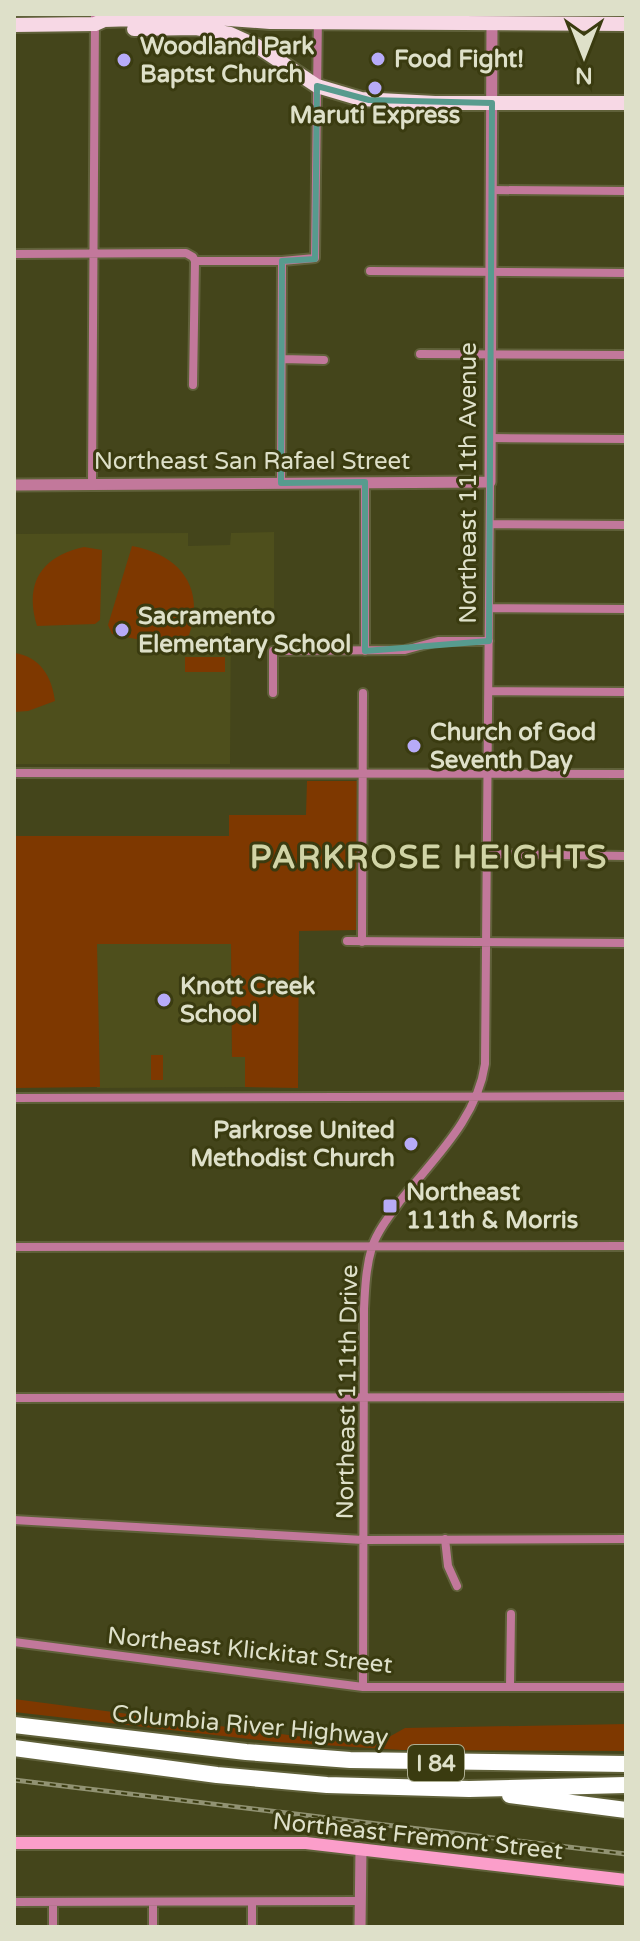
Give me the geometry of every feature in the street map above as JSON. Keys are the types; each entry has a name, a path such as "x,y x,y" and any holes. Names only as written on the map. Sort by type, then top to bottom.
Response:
{"highway":[{"name":"Columbia River Highway","path":"14,1725 246,1752 350,1760 626,1764"},
{"name":"Columbia River Highway","path":"14,1748 240,1778 327,1785 469,1789"},
{"path":"469,1789 626,1785"},
{"name":"I 84","path":"469,1789 626,1810"}],"main road":[{"path":"14,25 95,19 201,17 270,22 318,18 455,18 492,23 600,19 626,24"},
{"path":"95,19 104,29 196,28 230,34 257,46 317,86 369,100 626,103"},
{"name":"Northeast Fremont Street","path":"14,1843 277,1841 626,1880"}],"street":[{"path":"195,261 315,258 318,18"},
{"path":"92,484 95,19"},
{"name":"Northeast 111th Avenue","path":"487,942 492,23"},
{"path":"492,190 626,191"},
{"path":"14,254 186,253 193,257 193,385"},
{"path":"281,483 282,261"},
{"path":"370,271 626,273"},
{"path":"420,354 626,355"},
{"path":"282,359 324,360"},
{"path":"490,438 626,439"},
{"path":"365,482 365,651"},
{"name":"Northeast San Rafael Street","path":"14,485 490,482"},
{"path":"490,524 626,525"},
{"path":"489,608 626,609"},
{"path":"273,693 273,651 405,650 438,641 489,641"},
{"path":"489,691 626,692"},
{"path":"362,942 363,693"},
{"path":"14,773 626,774"},
{"path":"488,854 626,856"},
{"path":"347,941 626,943"},
{"name":"Northeast 111th Drive","path":"363,1687 365,1292 373,1246 390,1215 458,1129 477,1096 486,1054 487,942"},
{"path":"14,1098 626,1096"},
{"path":"14,1247 626,1246"},
{"path":"14,1398 626,1397"},
{"path":"14,1520 363,1540 626,1539"},
{"path":"445,1539 448,1566 457,1586"},
{"path":"510,1687 511,1614"},
{"name":"Northeast Klickitat Street","path":"14,1642 363,1687 626,1687"},
{"path":"360,1927 361,1849"},
{"path":"14,1902 360,1901"},
{"path":"53,1902 53,1927"},
{"path":"153,1902 153,1927"},
{"path":"252,1902 252,1927"}],"highlighted area":[{"path":"317,86 369,100 492,103 489,641 365,651 365,482 281,483 282,261 315,259"}],"shaded area":[{"name":"Sacramento Elementary School","path":"274,532 274,608 231,608 230,764 14,764 16,534 188,533 188,546 230,545 231,533"},
{"path":"132,546 167,559 188,582 194,613 183,649 112,634 108,625"},
{"path":"84,547 102,550 100,620 95,624 37,626 33,597 40,574 57,557"},
{"path":"14,653 38,663 48,676 55,701 28,711 14,712"},
{"path":"185,657 225,657 225,672 185,672"},
{"path":"307,781 358,781 357,930 299,931 298,1088 245,1087 245,1057 232,1057 231,944 97,944 100,1087 14,1088 14,836 229,836 229,815 306,815"},
{"name":"Knott Creek School","path":"231,943 232,1056 245,1057 245,1087 97,1088 97,944"},
{"path":"151,1055 163,1055 163,1080 151,1080"},
{"path":"14,1699 373,1746 405,1728 626,1724 626,1751 402,1750 276,1742 14,1712"}],"railway":[{"path":"14,1780 626,1854"}],"place":[{"name":"Food Fight!","path":"378,59"},
{"name":"Woodland Park Baptst Church","path":"124,60"},
{"name":"Maruti Express","path":"375,88"},
{"name":"Sacramento Elementary School","path":"122,630"},
{"name":"Church of God Seventh Day","path":"414,746"},
{"name":"Knott Creek School","path":"164,1000"},
{"name":"Parkrose United Methodist Church","path":"411,1144"},
{"name":"Northeast 111th & Morris","path":"390,1206"}],"district":[{"name":"PARKROSE HEIGHTS","path":"429,857"}]}
